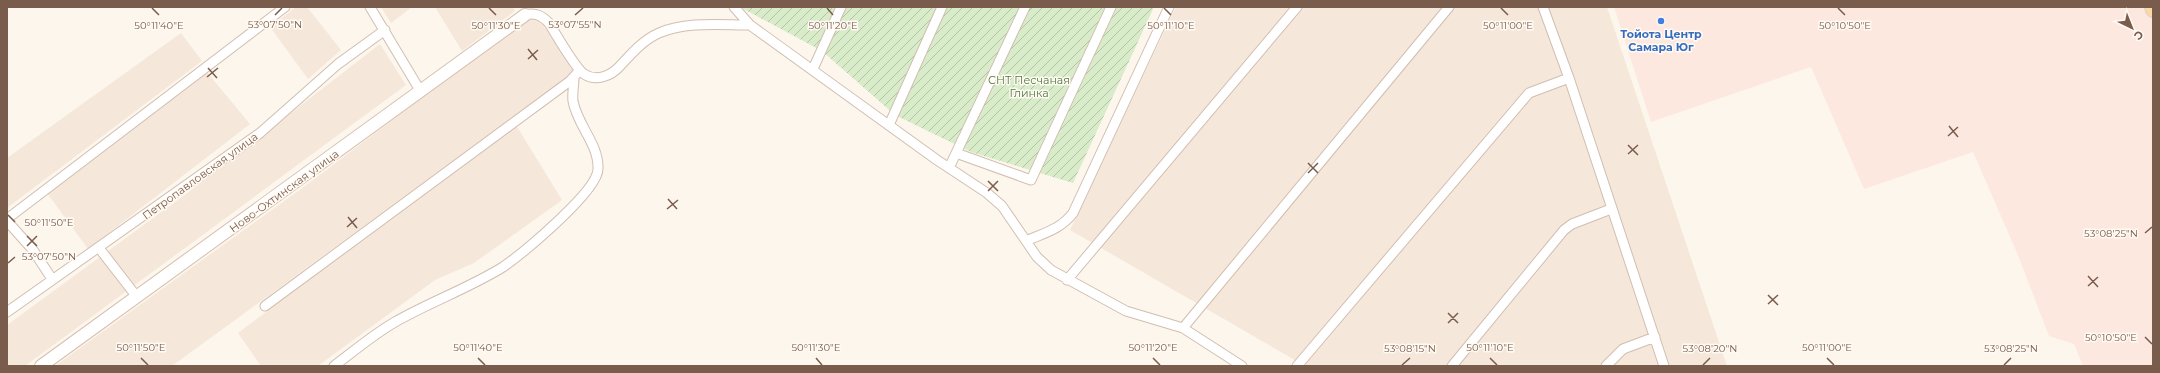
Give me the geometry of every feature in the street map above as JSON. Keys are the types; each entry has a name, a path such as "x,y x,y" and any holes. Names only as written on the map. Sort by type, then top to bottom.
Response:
{"street":[{"path":"52,279 32,250 7,220 285,7"},
{"path":"370,7 421,92"},
{"path":"813,69 841,7"},
{"path":"888,125 942,7"},
{"path":"949,168 1025,7"},
{"path":"956,152 1031,180 1111,7"},
{"path":"1026,241 1056,229 1066,223 1073,213 1169,7"},
{"path":"1067,280 1297,7"},
{"path":"1183,328 1449,7"},
{"path":"1543,7 1569,78 1664,366"},
{"path":"738,9 750,25 813,69 888,125 987,193 1002,206 1037,256 1051,270 1126,311 1183,328 1242,366"},
{"path":"334,366 394,322 502,267 545,232 585,194 594,183 599,170 597,156 578,117 573,101 577,74 549,23 538,15 532,13 525,15"},
{"name":"Ново-Охтинская улица","path":"41,366 421,92 525,15"},
{"path":"265,306 577,74 592,76 610,75 632,51 659,33 681,27 750,25"},
{"name":"Петропавловская улица","path":"7,312 260,133 338,64 385,30"},
{"path":"1297,366 1529,93 1569,78"},
{"path":"1452,366 1564,230 1572,224 1611,209"},
{"path":"99,248 137,297"},
{"path":"1606,366 1623,349 1655,337"}],"shaded area":[{"path":"296,7 307,7 341,50 308,79 270,27"},
{"path":"381,7 412,7 391,23"},
{"path":"435,7 513,7 515,11 462,51"},
{"path":"1176,7 1607,7 1727,366 1301,366 1293,359 1070,230"},
{"path":"1614,7 2153,7 2153,366 2083,366 2074,344 2049,336 2017,253 1973,152 1864,189 1811,67 1651,122"},
{"path":"530,16 540,21 572,64 572,74 172,366 55,366 305,186"},
{"path":"181,33 202,61 7,208 7,158"},
{"path":"380,44 406,85 25,366 7,366 7,325 186,194"},
{"path":"206,71 250,124 88,249 47,193"},
{"path":"516,125 562,200 474,263 435,280 318,366 261,366 238,333"}],"green space":[{"name":"СНТ Песчаная Глинка","path":"740,7 1154,7 1073,183 971,152 895,115 822,51"}],"place":[{"name":"Тойота Центр Самара Юг","path":"1661,21"}]}
